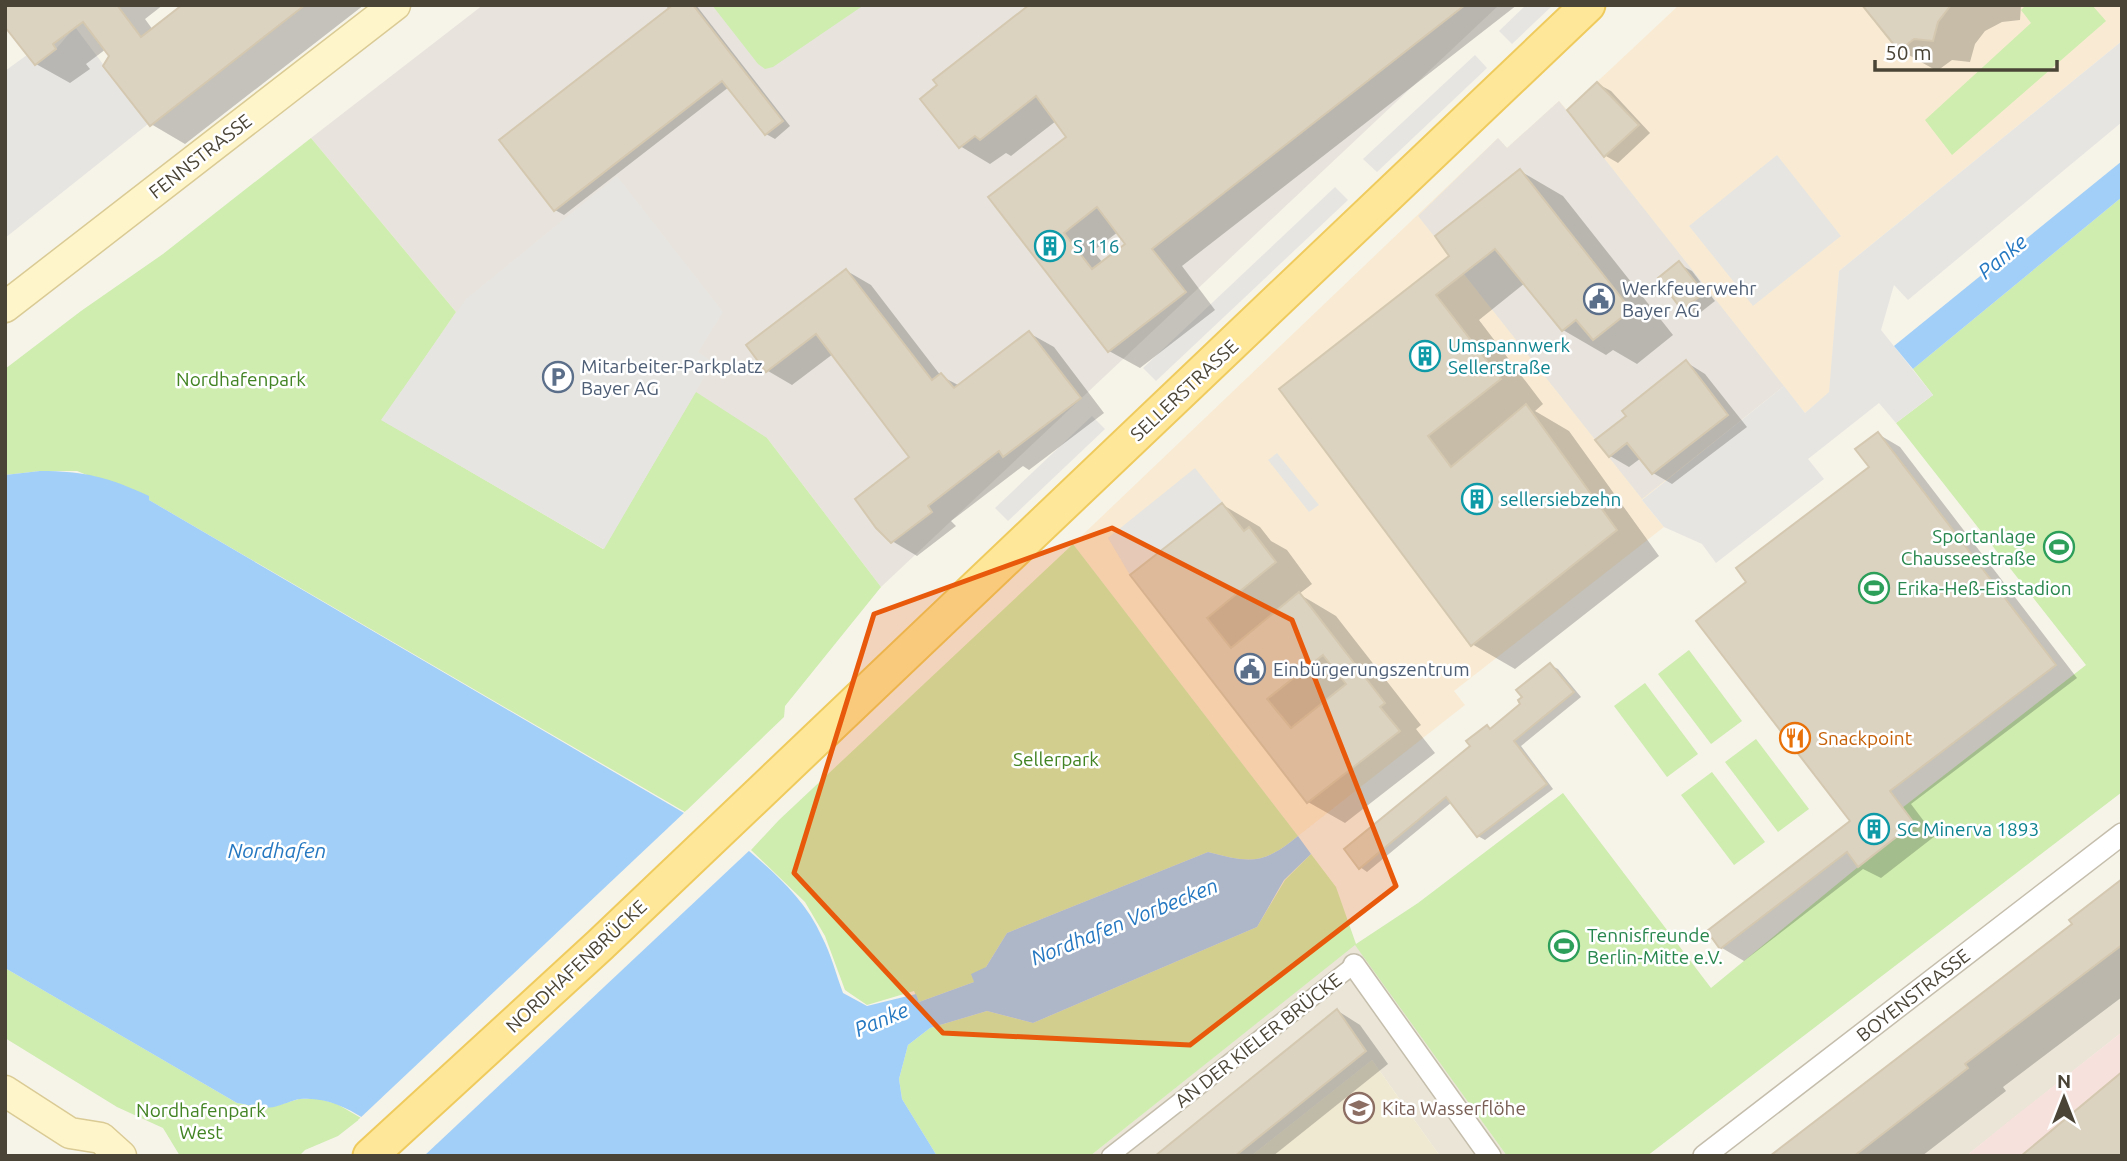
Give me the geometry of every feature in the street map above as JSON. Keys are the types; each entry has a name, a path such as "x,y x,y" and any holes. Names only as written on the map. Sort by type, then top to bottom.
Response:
{"main road":[{"name":"FENNSTRASSE","path":"5,307 396,5"},
{"name":"SELLERSTRASSE","path":"779,774 1588,5"},
{"name":"NORDHAFENBRÜCKE","path":"370,1156 568,974 779,774"},
{"path":"5,1091 75,1144 101,1138 121,1156"}],"street":[{"name":"BOYENSTRASSE","path":"1704,1156 2122,834"},
{"name":"AN DER KIELER BRÜCKE","path":"1110,1156 1354,965 1490,1156"}],"highlighted area":[{"path":"1112,528 1292,620 1396,886 1190,1045 943,1033 794,873 874,614"}],"shaded area":[{"path":"483,5 1499,5 881,587 767,438 604,549 381,420 456,312 311,138"},
{"path":"1526,5 1553,5 1512,44 1499,31"},
{"path":"1679,5 2122,5 2122,41 1839,271 1830,392 1805,413 1783,386 1642,500 1664,527 1454,691 1465,705 1298,836 1073,544 1498,138 1507,148 1559,101 1567,110"},
{"path":"75,27 148,124 5,238 5,71 27,55 32,62 39,62 56,49"},
{"path":"2122,41 2122,122 1908,300 1894,285 1881,330 1933,395 1896,423 1879,403 1808,459 1824,479 1716,563 1702,544 1664,527 1642,500 1784,386 1805,413 1829,392 1839,271"},
{"path":"1475,55 1487,68 1377,172 1363,159"},
{"name":"Werkfeuerwehr Bayer AG","path":"1559,101 1784,386 1642,499 1418,216 1498,138 1507,148"},
{"path":"1777,155 1841,236 1753,306 1689,226"},
{"name":"Mitarbeiter-Parkplatz Bayer AG","path":"617,176 723,312 698,352 713,362 604,549 381,420 466,299"},
{"path":"1335,187 1348,200 1156,381 1143,368"},
{"path":"1092,416 1105,429 1008,521 995,508"},
{"path":"1277,453 1319,505 1309,512 1268,460"},
{"path":"1195,468 1223,503 1130,575 1108,538"},
{"path":"2122,886 2122,1032 1966,1156 1770,1156"},
{"path":"1355,944 1507,1156 1440,1156 1372,1060 1251,1156 1090,1156"},
{"path":"2122,1032 2122,1156 1966,1156 2009,1121"},
{"name":"Kita Wasserflöhe","path":"1372,1060 1440,1156 1251,1156"}],"green space":[{"path":"712,5 864,5 773,67 765,69 758,64"},
{"path":"2026,5 2092,5 2106,21 1952,155 1925,120 2031,23 2021,10"},
{"name":"Nordhafenpark","path":"311,138 456,312 382,420 603,549 696,392 767,438 881,587 785,706 784,717 685,812 149,500 77,471 5,475 5,369 81,311 163,254"},
{"path":"2122,197 2122,792 1647,1156 1507,1156 1355,945 1090,1156 937,1156 902,1099 899,1079 908,1045 930,1028 987,1011 1033,1023 1257,927 1285,880 1311,854 1336,887 1356,944 1418,903 1563,793 1711,988 1914,823 1902,808 2086,665 1896,423 1933,395 1913,369"},
{"name":"Sellerpark","path":"1073,544 1298,836 1275,852 1256,859 1208,852 1007,933 974,982 919,1002 914,991 867,1005 845,990 825,936 805,902 751,850 779,820"},
{"path":"1689,650 1742,721 1711,744 1658,674"},
{"path":"1645,683 1698,754 1667,777 1614,706"},
{"path":"1756,739 1809,809 1778,832 1725,762"},
{"path":"1712,772 1765,842 1734,865 1681,795"},
{"name":"Nordhafenpark West","path":"5,968 237,1103 272,1107 299,1099 319,1099 337,1104 361,1118 338,1136 305,1150 299,1156 180,1156 163,1128 117,1107 5,1038"}],"water":[{"path":"2122,161 2122,197 1913,369 1894,346"},
{"name":"Nordhafen","path":"40,471 96,476 149,496 149,500 749,851 781,880 808,912 831,957 843,993 867,1006 916,994 919,1002 974,982 971,974 986,967 1007,933 1208,852 1256,859 1275,852 1298,836 1311,854 1284,880 1257,927 1033,1023 987,1011 930,1028 908,1045 899,1079 902,1099 937,1156 414,1156 362,1117 332,1103 300,1099 265,1108 237,1103 5,968 5,475"}],"pier":[{"path":"687,810 751,849 424,1156 408,1156 358,1120"}],"building":[{"path":"5,5 117,5 141,37 182,5 305,5 150,126 103,66 109,56 83,22 53,44 56,49 35,65 5,27"},
{"path":"673,5 693,5 783,121 765,135 722,81 554,211 499,140"},
{"path":"1029,5 1465,5 1152,249 1186,292 1108,352 988,197 1066,137 1036,96 980,140 975,136 959,148 920,99 937,85 933,80","holes":["1097,207 1125,244 1092,269 1064,233"]},
{"path":"1862,5 1951,5 1938,22 1933,41 1914,39 1899,51"},
{"path":"1597,82 1639,125 1604,157 1567,110"},
{"name":"sellersiebzehn","path":"1520,169 1631,310 1593,340 1576,320 1562,331 1495,249 1436,295 1501,379 1428,436 1451,467 1526,404 1617,530 1471,646 1279,389 1449,256 1435,236"},
{"path":"1679,261 1704,293 1682,310 1658,278"},
{"path":"846,269 932,380 941,373 954,388 1029,331 1081,398 1003,457 999,451 928,506 932,512 891,543 876,528 855,499 909,457 816,334 766,372 746,345"},
{"path":"1686,360 1728,415 1652,474 1627,443 1609,457 1595,440 1626,416 1622,411"},
{"name":"Erika-Heß-Eisstadion","path":"1878,432 2056,665 1890,791 1914,823 1858,867 1847,852 1720,949 1707,931 1850,821 1696,621 1746,582 1736,568 1869,467 1855,449"},
{"path":"1222,503 1244,531 1249,527 1276,562 1207,618 1231,648 1299,592 1385,703 1380,707 1400,731 1307,803 1130,575","holes":["1323,655 1346,684 1291,728 1267,699"]},
{"path":"1550,663 1574,692 1514,741 1547,784 1477,837 1446,797 1359,869 1344,849 1470,746 1466,741 1487,725 1490,729 1520,704 1518,700 1522,697 1516,690"},
{"path":"2122,879 2122,945 1965,1064 1968,1068 1854,1156 1770,1156 2072,924 2069,920"},
{"path":"1337,1009 1366,1051 1235,1156 1155,1156"},
{"path":"2122,1072 2122,1156 2021,1156"}],"place":[{"name":"S 116","path":"1050,246"},
{"name":"Werkfeuerwehr Bayer AG","path":"1599,299"},
{"name":"Umspannwerk Sellerstraße","path":"1425,356"},
{"name":"Mitarbeiter-Parkplatz Bayer AG","path":"558,377"},
{"name":"sellersiebzehn","path":"1477,499"},
{"name":"Sportanlage Chausseestraße","path":"2059,547"},
{"name":"Erika-Heß-Eisstadion","path":"1874,588"},
{"name":"Einbürgerungszentrum","path":"1250,669"},
{"name":"Snackpoint","path":"1795,738"},
{"name":"SC Minerva 1893","path":"1874,829"},
{"name":"Tennisfreunde Berlin-Mitte e.V.","path":"1564,946"},
{"name":"Kita Wasserflöhe","path":"1359,1108"}],"water label":[{"name":"Panke","path":"2002,256"},
{"name":"Nordhafen Vorbecken","path":"1124,921"},
{"name":"Panke","path":"881,1019"}]}
